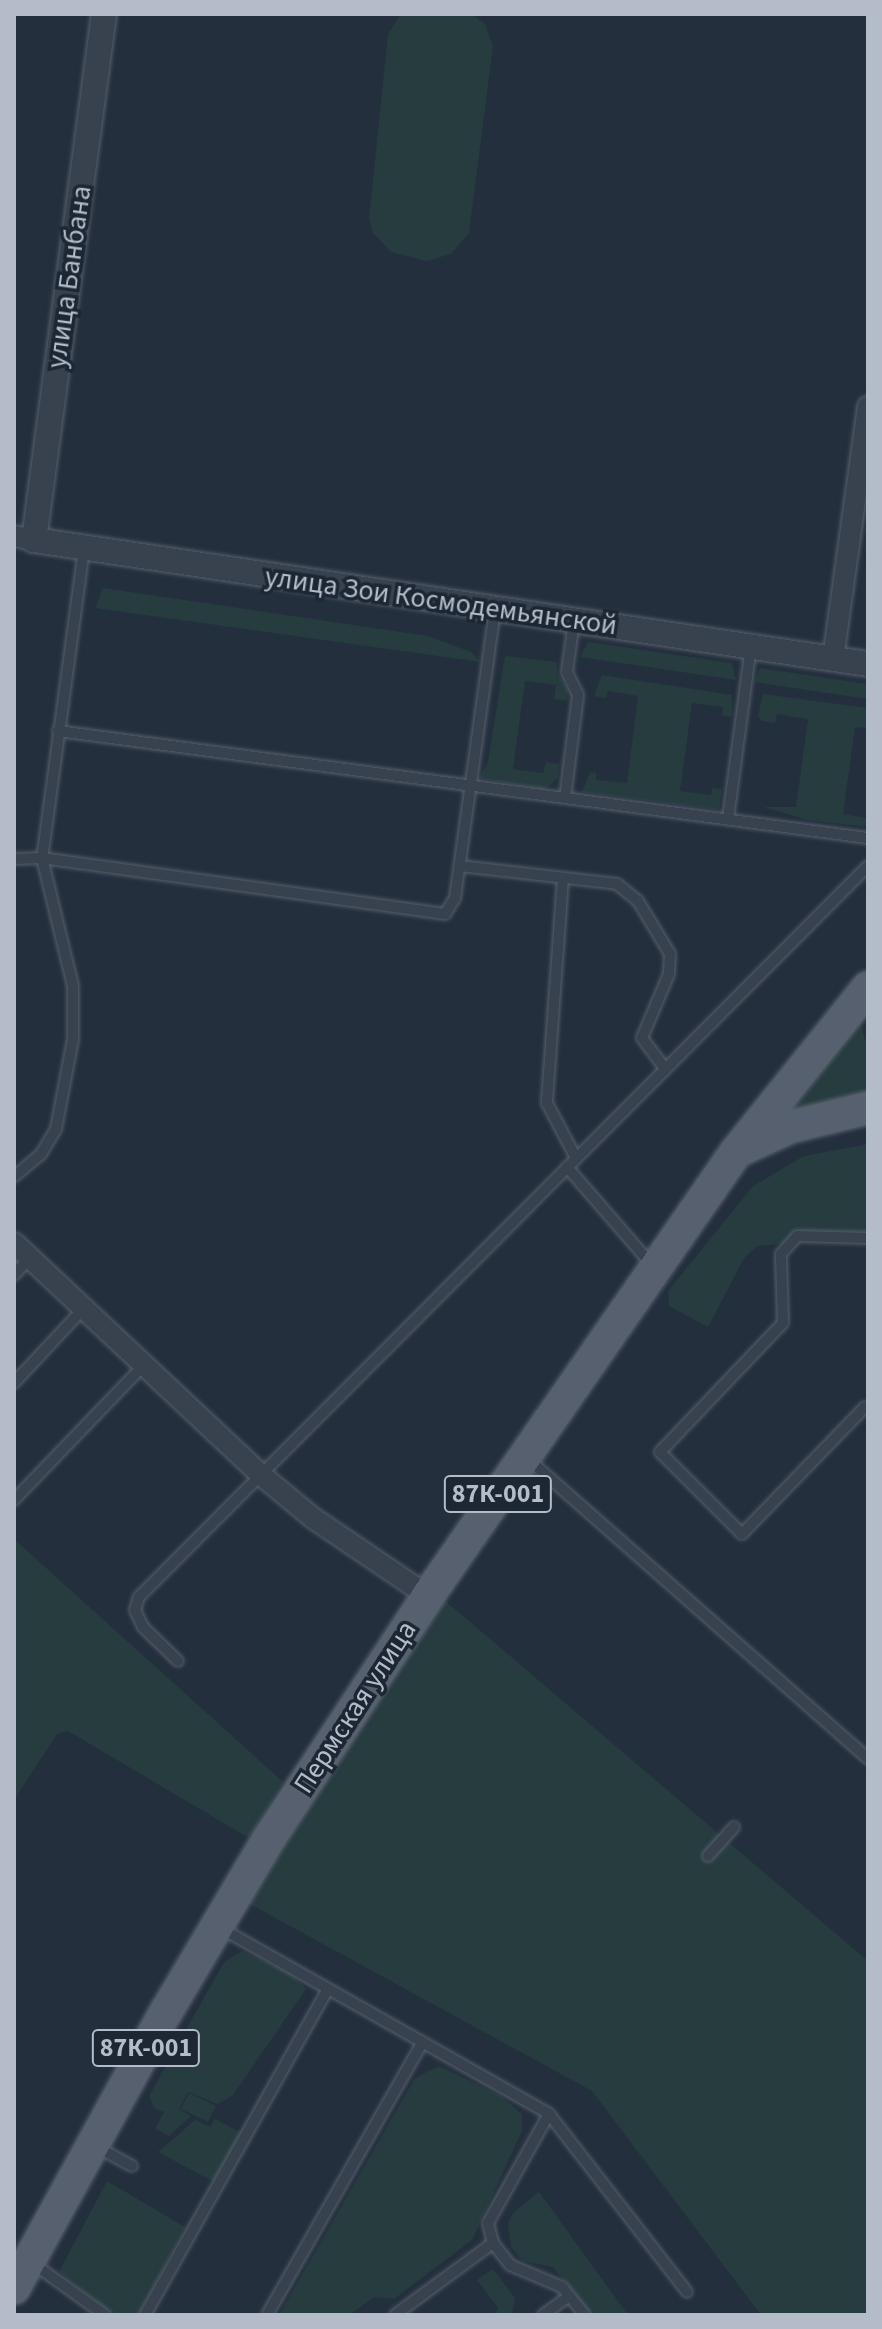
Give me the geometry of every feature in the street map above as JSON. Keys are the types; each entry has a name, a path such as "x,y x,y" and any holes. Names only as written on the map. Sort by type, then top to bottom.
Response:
{"main road":[{"name":"87К-001","path":"736,1152 868,988"},
{"name":"87К-001","path":"736,1152 790,1127 868,1108"},
{"name":"Пермская улица","path":"19,2266 93,2145 216,1925 428,1596 736,1152"}],"street":[{"name":"улица Банбана","path":"24,538 104,14"},
{"path":"833,659 868,406"},
{"name":"улица Зои Космодемьянской","path":"24,538 868,664"},
{"path":"14,1243 260,1474 313,1518 428,1596"}],"lane":[{"path":"14,1177 41,1154 56,1129 73,1039 73,986 42,858 84,547"},
{"path":"14,859 42,858 445,914 455,898 495,609"},
{"path":"565,798 578,695 567,672 574,621"},
{"path":"728,819 751,647"},
{"path":"58,731 868,838"},
{"path":"460,866 617,884 628,891 666,941 669,974 642,1038 665,1069"},
{"path":"178,1661 143,1627 135,1610 139,1597 868,866"},
{"path":"563,878 547,1103 576,1158"},
{"path":"567,1167 654,1268"},
{"path":"865,1407 742,1534 660,1452 783,1323 781,1254 797,1236 868,1238"},
{"path":"14,1275 30,1258"},
{"path":"14,1383 83,1309"},
{"path":"14,1500 143,1366"},
{"path":"524,1456 868,1759"},
{"path":"708,1856 734,1827"},
{"path":"216,1925 549,2114 687,2292"},
{"path":"145,2315 328,1989"},
{"path":"267,2315 423,2042"},
{"path":"549,2114 488,2223 493,2243 510,2265 548,2278 585,2315"},
{"path":"93,2145 132,2166"},
{"path":"395,2315 493,2243"},
{"path":"19,2266 105,2315"},
{"path":"543,2315 569,2296"}],"green space":[{"path":"401,14 472,14 485,24 493,46 469,233 451,254 427,261 391,252 373,233 369,219 388,34"},
{"path":"103,588 428,636 471,652 481,662 95,608"},
{"path":"588,642 732,663 736,680 580,657"},
{"path":"505,656 557,662 557,674 568,689 567,701 554,699 556,685 525,681 513,769 543,773 546,762 559,764 558,778 545,790 479,778 488,762"},
{"path":"760,668 868,684 868,699 754,682"},
{"path":"602,675 732,695 732,717 722,716 723,707 692,703 680,791 711,795 712,788 722,789 719,810 582,792 590,772 596,773 596,780 627,783 638,696 608,691 606,698 594,696"},
{"path":"763,694 868,708 868,728 855,727 843,814 868,818 868,827 807,820 764,807 796,807 808,719 777,714 775,723 762,721 758,716"},
{"path":"859,1017 868,1051 868,1095 777,1119"},
{"path":"868,1144 868,1237 757,1246 744,1258 708,1327 669,1306 668,1291 753,1186 804,1156"},
{"path":"14,1539 283,1782 249,1838 68,1731 57,1734 14,1800"},
{"path":"443,1599 868,1961 868,2315 761,2315 592,2091 246,1902"},
{"path":"242,1951 290,1973 306,1989 233,2095 218,2104 188,2092 179,2109 191,2116 169,2136 155,2129 164,2112 155,2109 149,2096 224,1962"},
{"path":"439,2066 500,2095 522,2114 522,2131 472,2240 394,2299 374,2297 349,2315 279,2315 415,2078"},
{"path":"189,2093 216,2106 208,2122 181,2109"},
{"path":"215,2119 242,2133 214,2182 158,2152 195,2120 210,2127"},
{"path":"107,2181 185,2227 138,2315 114,2315 59,2272"},
{"path":"539,2192 628,2315 591,2315 553,2267 522,2261 511,2247 508,2224 513,2213"},
{"path":"493,2269 515,2298 512,2315 492,2315 499,2309 477,2280"}]}
